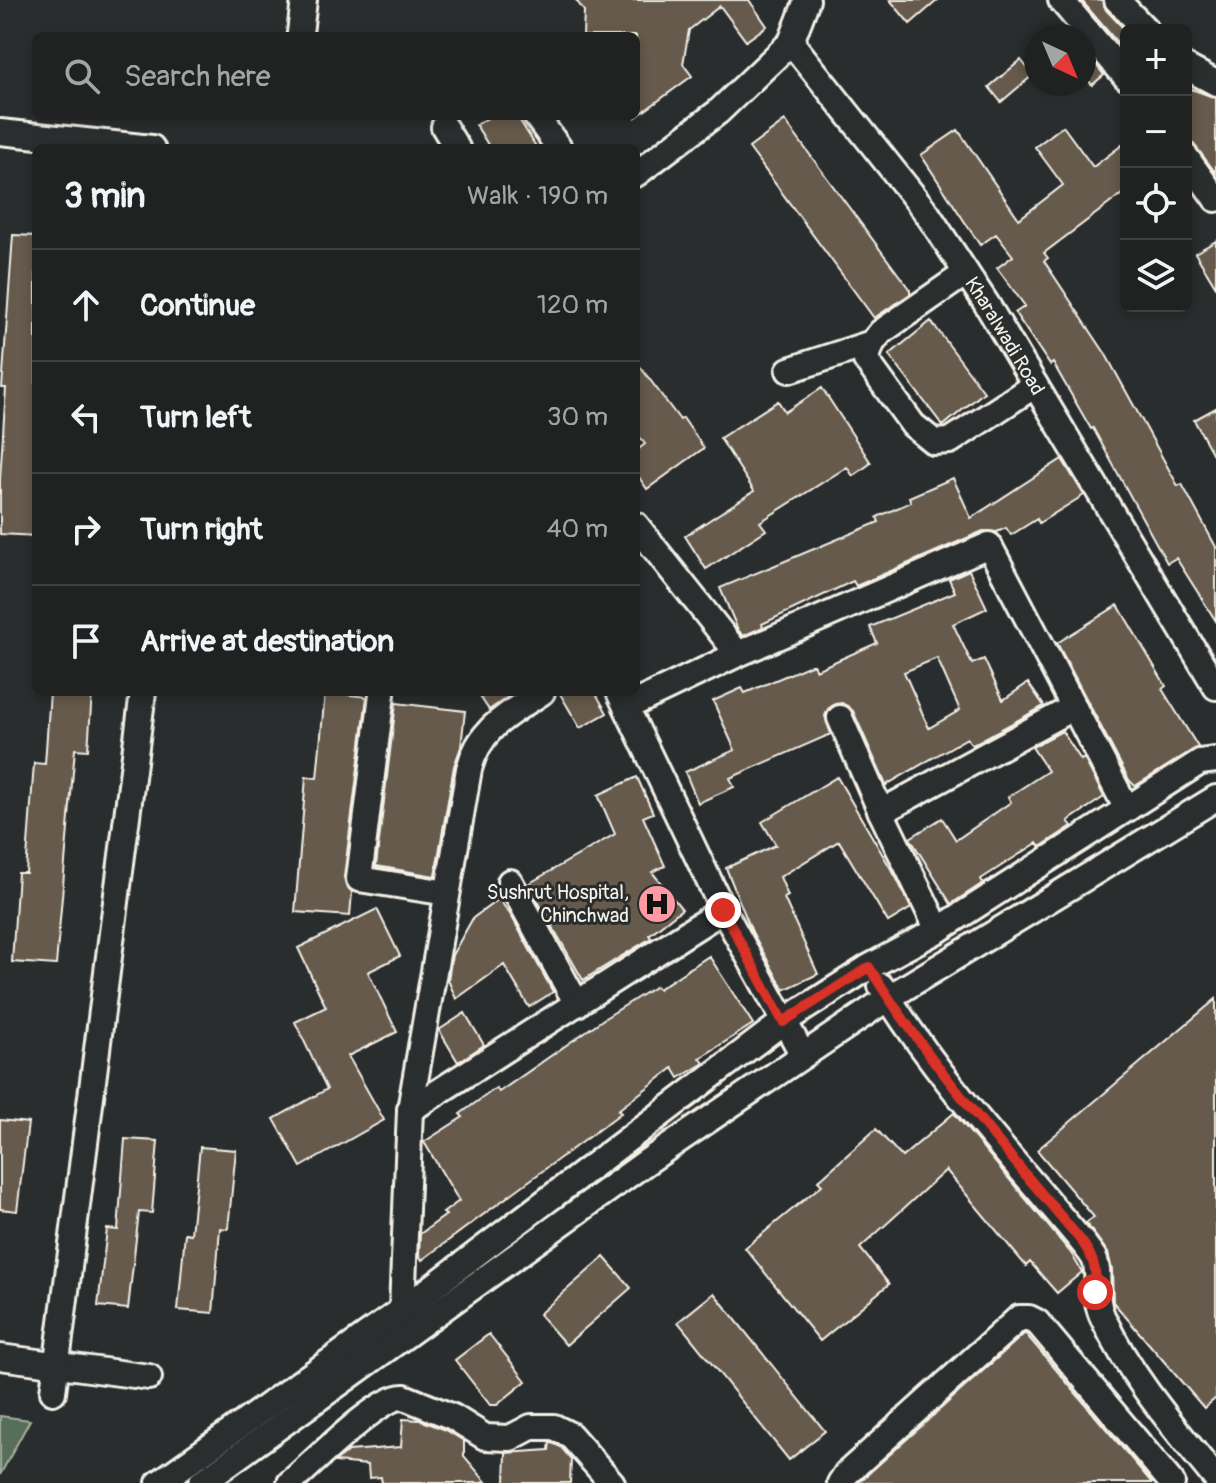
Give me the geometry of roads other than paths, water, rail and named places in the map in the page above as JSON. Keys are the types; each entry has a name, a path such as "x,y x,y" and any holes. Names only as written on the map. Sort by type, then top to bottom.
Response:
{"street":[{"path":"300,32 304,0"},
{"path":"640,171 718,112 791,42 807,0"},
{"path":"1061,0 1120,70"},
{"path":"1117,0 1140,24"},
{"name":"Kharalwadi Road","path":"791,42 927,213 1035,385 1216,687"},
{"path":"1192,70 1216,83"},
{"path":"539,120 556,144"},
{"path":"0,132 114,144"},
{"path":"1192,165 1216,199"},
{"path":"966,273 881,332 872,343 866,360 913,425 934,442 950,441 1035,385"},
{"path":"789,370 872,343"},
{"path":"640,530 738,654"},
{"path":"640,693 989,545 1127,809"},
{"path":"53,1392 142,696"},
{"path":"382,696 359,879 447,893"},
{"path":"409,1319 410,1110 472,755 490,727 536,696"},
{"path":"623,700 723,910 803,1055"},
{"path":"881,812 1074,707"},
{"path":"840,718 938,930"},
{"path":"201,1483 783,1022 869,967 938,930 1200,762 1216,760"},
{"path":"159,1483 645,1163 888,998 1216,798"},
{"path":"510,882 577,1004"},
{"path":"410,1110 723,910"},
{"path":"869,967 953,1087 1094,1259 1097,1273 1095,1292 1103,1320 1163,1415 1212,1466"},
{"path":"840,1483 846,1474 1019,1318 1037,1322 1172,1483"},
{"path":"0,1357 149,1377"},
{"path":"290,1483 376,1407 396,1396 453,1417 485,1437 510,1438 531,1427 554,1427 570,1435 612,1483"}],"place":[{"name":"Sushrut Hospital, Chinchwad","path":"657,904"}]}
